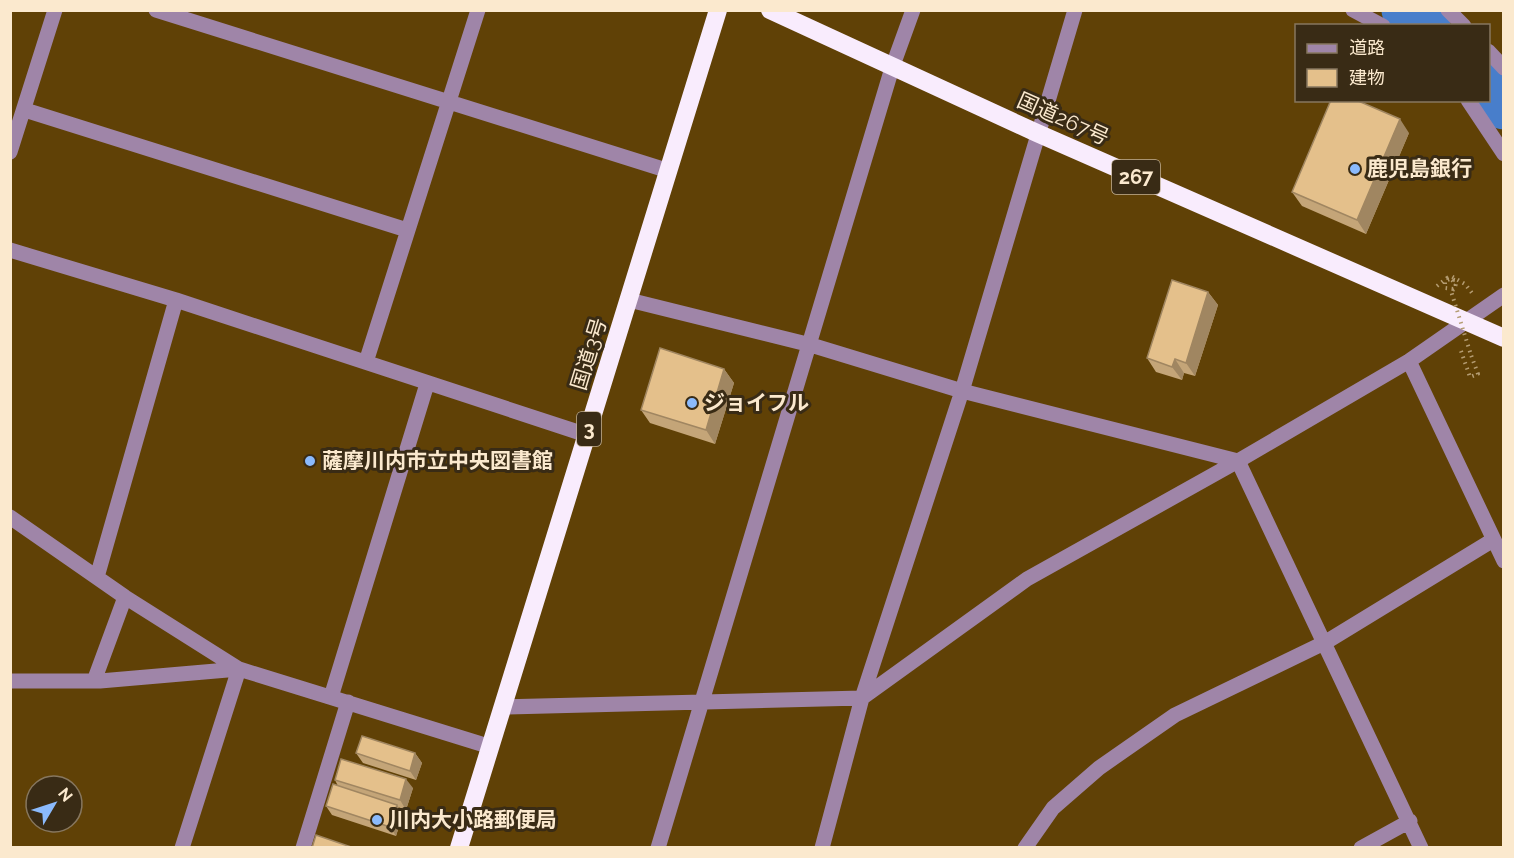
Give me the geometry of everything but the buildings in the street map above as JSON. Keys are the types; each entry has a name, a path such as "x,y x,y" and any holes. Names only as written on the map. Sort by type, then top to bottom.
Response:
{"highway":[{"name":"国道3号","path":"459,848 718,10"},
{"name":"国道267号","path":"770,10 1037,133 1503,338"}],"street":[{"path":"10,152 55,10"},
{"path":"156,10 669,171"},
{"path":"366,362 407,230 450,104 478,10"},
{"path":"658,848 811,345 892,68 912,10"},
{"path":"822,848 862,698 962,391 1075,10"},
{"path":"1353,10 1379,24"},
{"path":"1448,10 1462,24"},
{"path":"1490,53 1503,68"},
{"path":"1469,102 1503,154"},
{"path":"25,110 407,230"},
{"path":"10,250 176,300 587,435"},
{"path":"503,707 862,698 1027,579 1238,461 1409,361 1503,295"},
{"path":"97,577 176,300"},
{"path":"629,300 811,345 962,391 1238,461 1326,642 1421,848"},
{"path":"1409,361 1503,561"},
{"path":"331,697 427,384"},
{"path":"10,517 125,597 239,669 491,747"},
{"path":"1025,848 1053,808 1083,782 1175,715 1326,642 1493,540"},
{"path":"97,681 125,597"},
{"path":"10,681 97,681 239,669"},
{"path":"182,848 239,669"},
{"path":"303,848 348,702"},
{"path":"1361,848 1410,821"}],"path":[{"path":"1437,285 1451,276 1465,284 1476,298"},
{"path":"1447,278 1452,280 1456,285 1454,289 1448,290 1445,288 1445,281 1449,279 1455,280 1456,283 1456,288 1451,291 1478,374 1470,377 1461,351"}],"waterway":[{"path":"1404,10 1425,24"},
{"path":"1490,86 1504,107"}],"place":[{"name":"鹿児島銀行","path":"1355,169"},
{"name":"ジョイフル","path":"692,403"},
{"name":"薩摩川内市立中央図書館","path":"310,461"},
{"name":"川内大小路郵便局","path":"377,820"}]}
